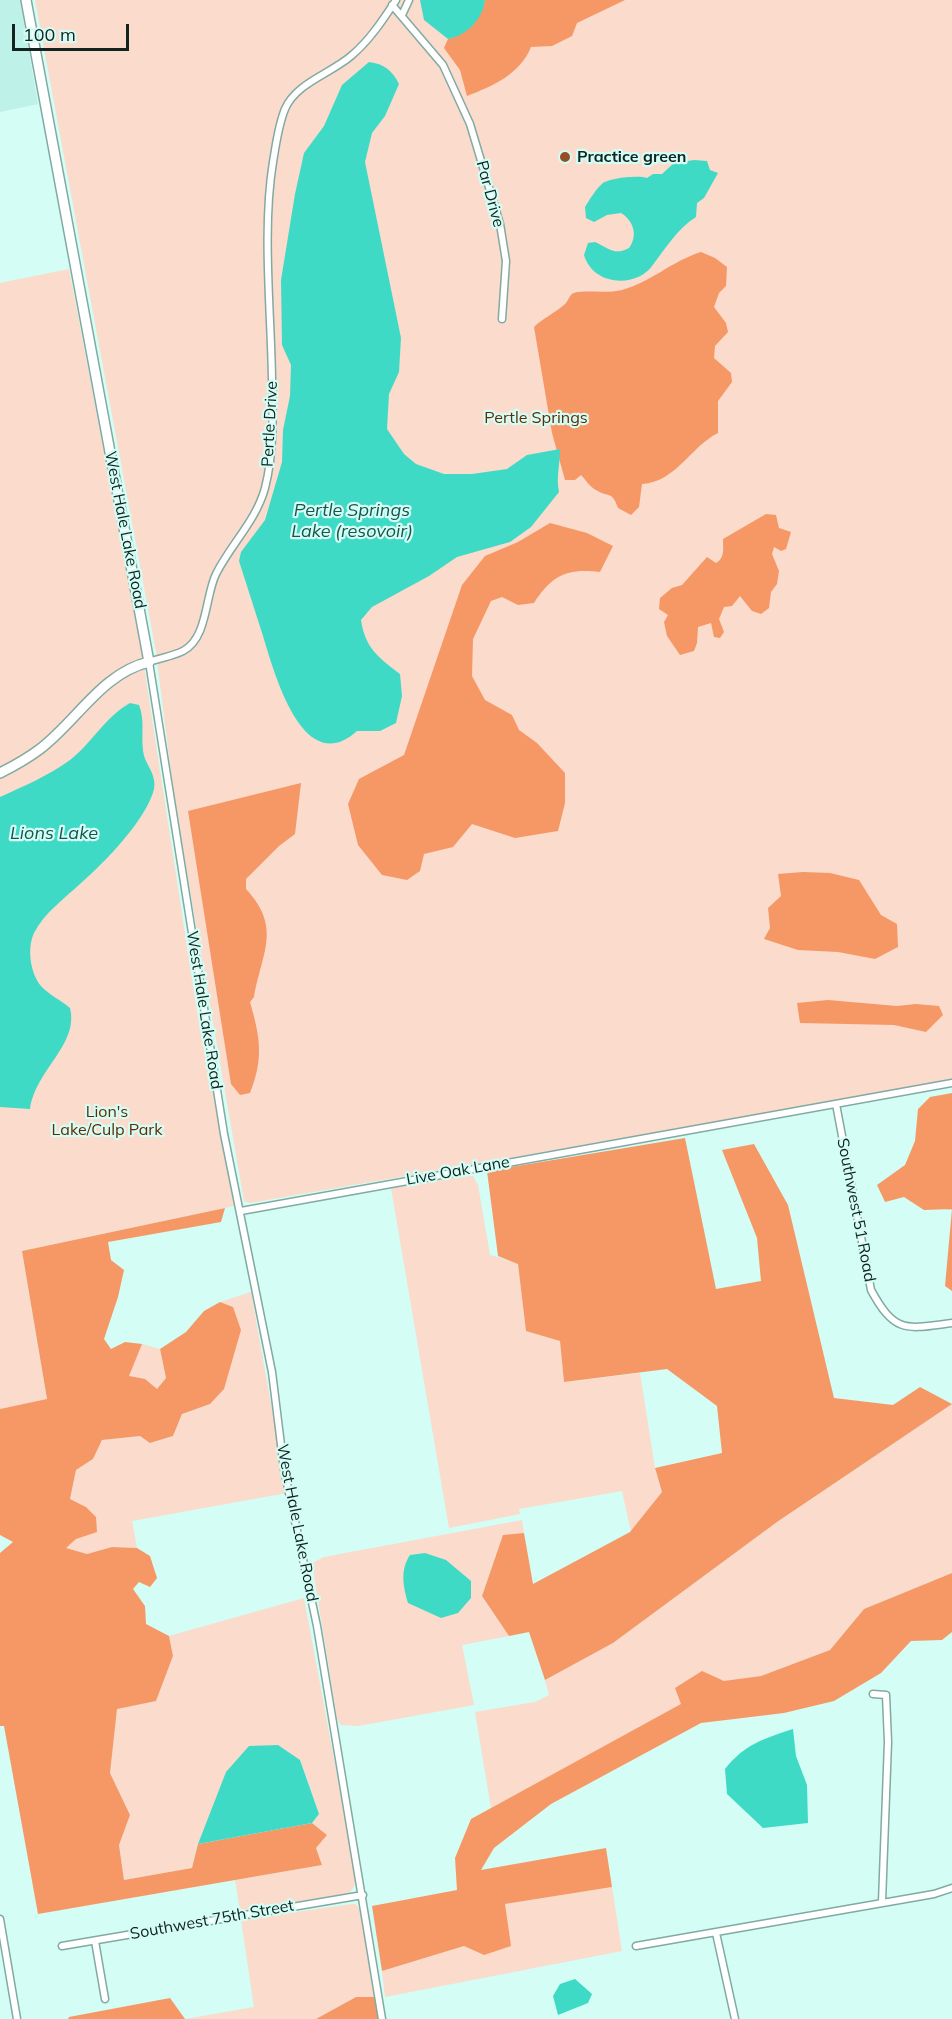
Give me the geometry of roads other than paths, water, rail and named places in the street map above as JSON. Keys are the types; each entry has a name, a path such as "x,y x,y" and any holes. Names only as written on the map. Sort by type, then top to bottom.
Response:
{"street":[{"name":"West Hale Lake Road","path":"26,0 149,662 222,1122 272,1372 284,1469 317,1626 382,2019"},
{"path":"402,15 409,0"},
{"name":"Pertle Drive","path":"0,773 41,748 95,695 126,669 182,652 191,646 198,636 217,572 249,524 265,488 270,461 273,408 268,231 270,181 285,110 292,96 352,56 394,3"},
{"name":"Par Drive","path":"394,3 449,75 470,124 500,224 506,261 502,319"},
{"path":"836,1104 952,1083"},
{"name":"Live Oak Lane","path":"241,1211 836,1104"},
{"name":"Southwest 51 Road","path":"836,1104 871,1290 889,1319 898,1324 922,1327 952,1323"},
{"path":"873,1694 886,1695 887,1707 888,1742 882,1902"},
{"path":"636,1946 934,1894 952,1888"},
{"name":"Southwest 75th Street","path":"62,1946 363,1895"},
{"path":"0,1918 16,2019"},
{"path":"716,1933 735,2019"},
{"path":"94,1941 105,1999"}],"water":[{"path":"420,0 485,0 481,14 472,26 448,39 424,20"},
{"name":"Pertle Springs Lake (resovoir)","path":"369,62 387,68 399,84 385,116 372,133 365,162 401,338 399,372 389,394 387,429 404,454 416,464 444,474 472,474 507,469 527,455 560,449 559,492 531,527 510,542 457,557 429,576 372,607 361,620 366,638 374,652 400,674 402,696 396,723 380,731 357,731 338,742 321,742 306,732 283,695 239,561 241,552 265,520 282,462 283,430 290,396 291,365 282,345 281,280 304,153 324,126 342,85"},
{"path":"707,161 710,170 718,173 704,198 697,203 696,217 677,233 645,273 636,278 615,280 596,273 584,255 588,243 595,242 620,251 629,248 634,234 632,224 621,213 607,215 594,222 586,218 585,207 602,184 610,180 631,177 647,178 653,174 662,174 674,163"},
{"name":"Lions Lake","path":"130,703 139,705 141,711 143,750 154,778 154,789 143,814 124,840 49,912 34,933 30,953 34,974 44,989 70,1008 71,1021 63,1046 40,1082 30,1109 0,1107 0,797 62,766 85,746 113,715"},
{"path":"425,1553 446,1560 471,1581 471,1598 458,1613 441,1618 408,1603 404,1584 405,1566 410,1555"},
{"path":"793,1729 796,1756 807,1785 808,1823 763,1828 727,1794 725,1769 747,1748 764,1739"},
{"path":"278,1745 300,1760 319,1814 312,1823 198,1844 226,1772 249,1746"},
{"path":"575,1979 592,1994 588,2003 558,2015 553,1996 560,1984"}],"place":[{"name":"Practice green","path":"565,157"}],"park label":[{"name":"Pertle Springs","path":"536,418"},
{"name":"Lion's Lake/Culp Park","path":"107,1121"}]}
